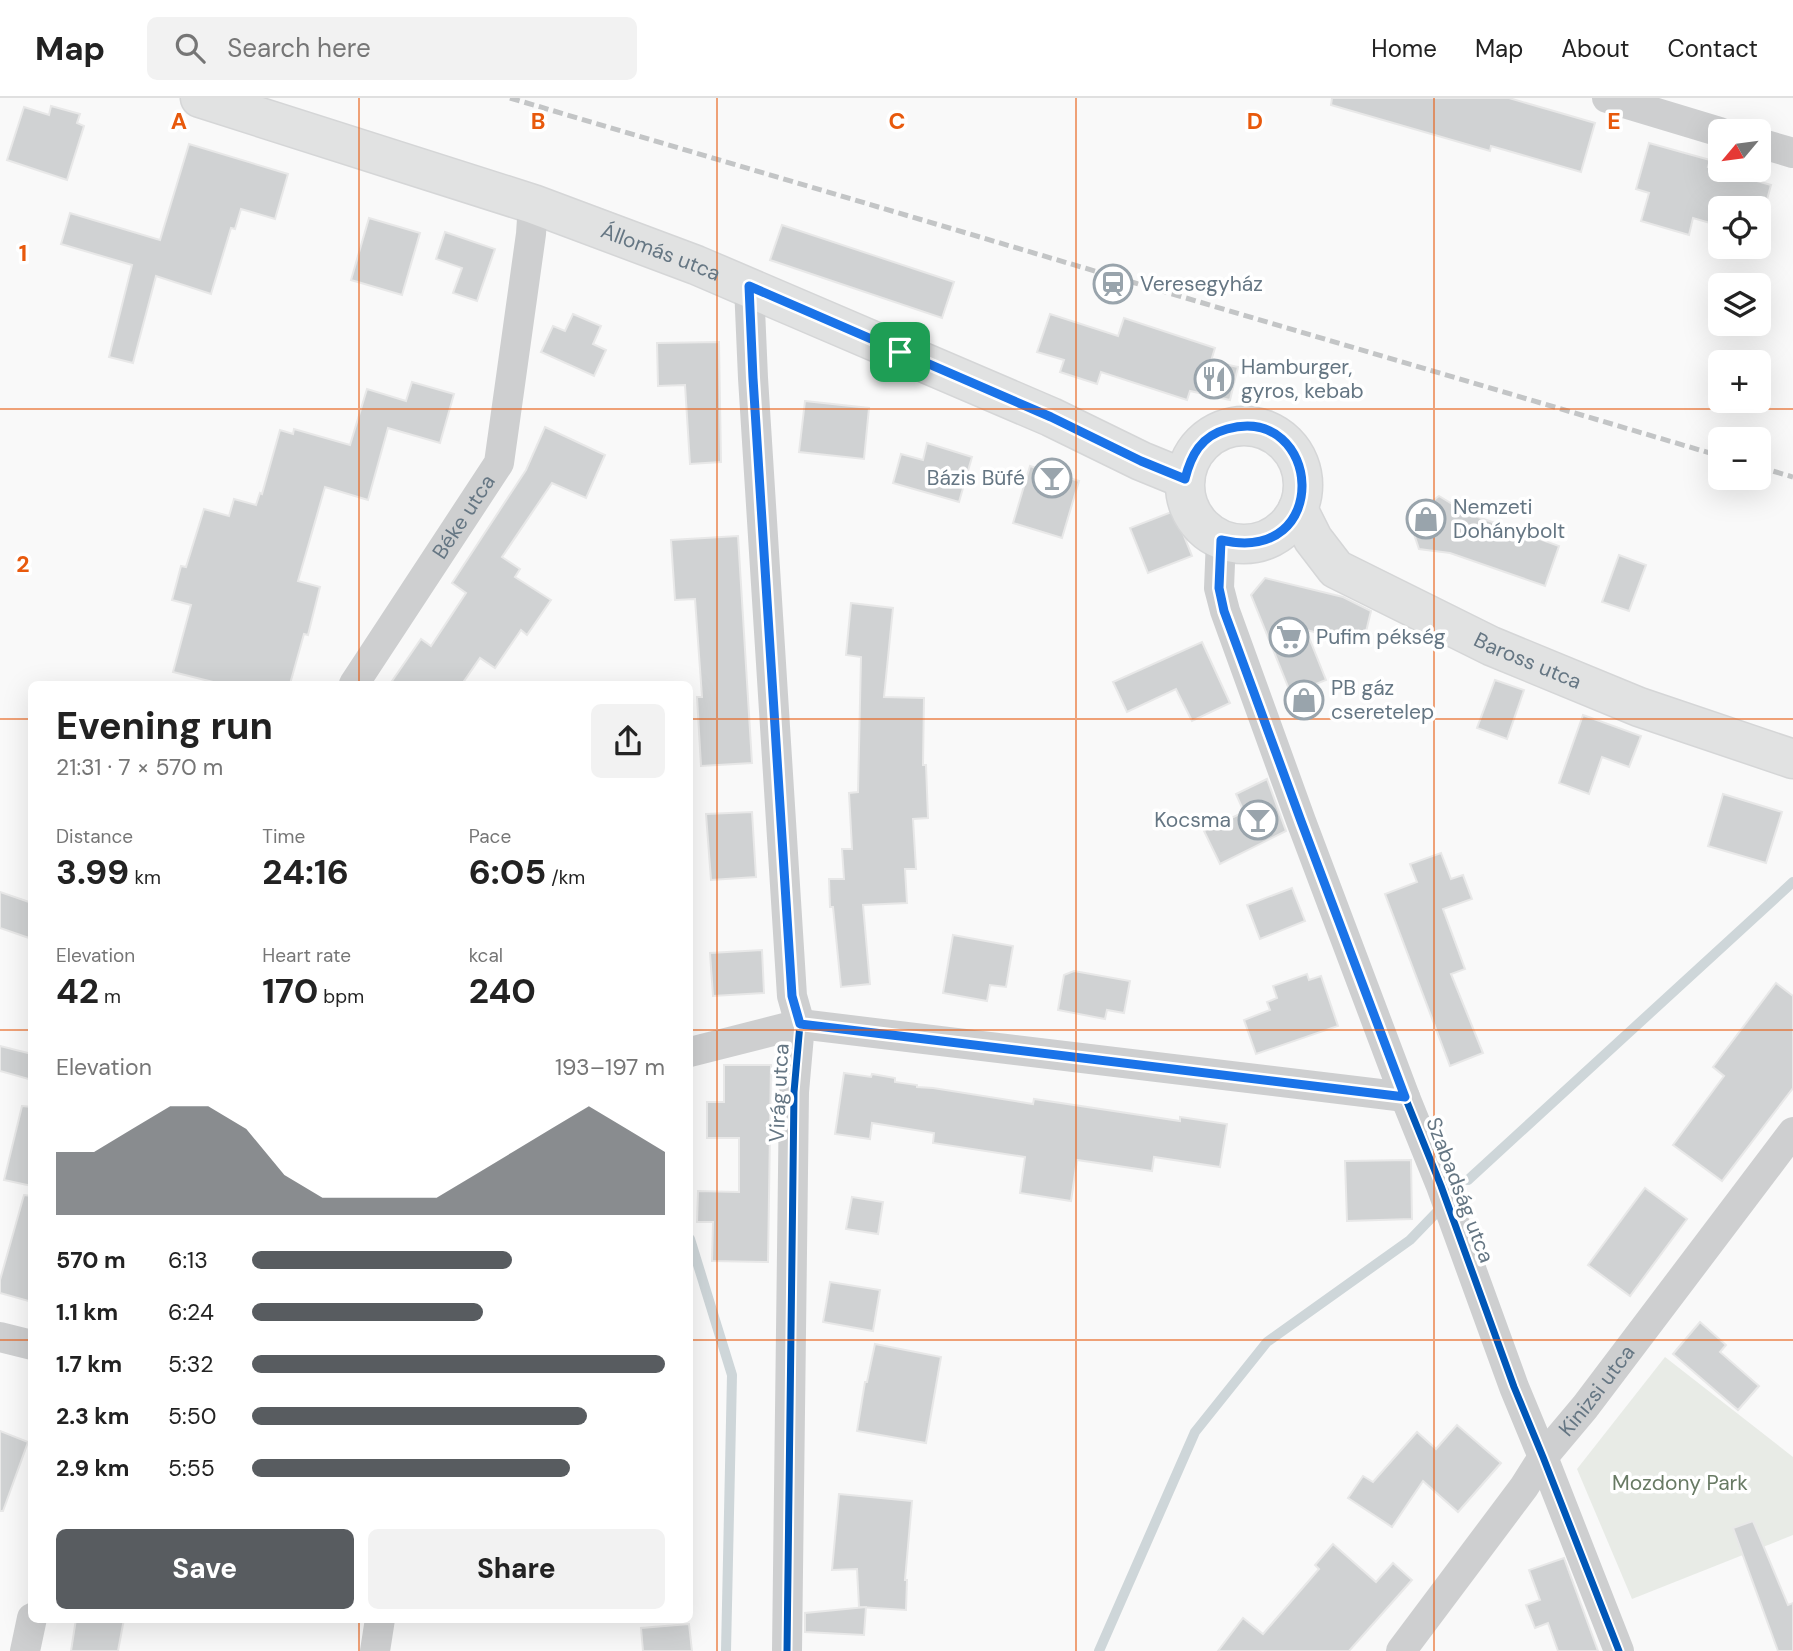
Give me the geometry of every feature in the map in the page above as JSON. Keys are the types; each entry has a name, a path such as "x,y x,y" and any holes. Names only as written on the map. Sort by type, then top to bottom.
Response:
{"street":[{"name":"Állomás utca","path":"200,98 533,204 696,265 1051,417 1141,461 1185,479"},
{"path":"1607,98 1708,128"},
{"path":"1771,147 1793,153"},
{"name":"Béke utca","path":"356,681 499,463 533,204"},
{"name":"Virág utca","path":"749,286 792,996 800,1024 794,1092 787,1651"},
{"path":"1238,426 1258,427 1277,435 1292,450 1301,468 1303,488 1298,509 1288,524 1274,536 1257,543 1239,544 1221,540 1205,529 1193,515 1186,498 1185,479 1190,460 1202,443 1218,431 1238,426"},
{"name":"Baross utca","path":"1298,509 1313,539 1336,569 1491,646 1639,707 1793,760"},
{"name":"Szabadság utca","path":"1221,540 1219,588 1224,611 1514,1387 1619,1651"},
{"path":"693,1051 800,1024 1405,1097"},
{"name":"Kinizsi utca","path":"1401,1651 1524,1487 1543,1457 1594,1396 1793,1132"},
{"path":"0,1337 28,1344"},
{"path":"25,1651 31,1623"},
{"path":"375,1651 379,1623"}],"green space":[{"name":"Mozdony Park","path":"1665,1357 1793,1457 1793,1535 1632,1599 1577,1469"}],"building":[{"path":"1332,98 1509,98 1595,123 1581,172 1491,146 1490,151 1331,105"},
{"path":"51,106 80,114 77,123 84,126 67,180 7,160 24,107 49,115"},
{"path":"1649,143 1708,159 1708,182 1760,182 1771,185 1768,196 1708,196 1708,222 1693,218 1689,235 1641,221 1649,193 1636,189"},
{"path":"189,144 288,174 275,219 241,209 235,229 231,228 211,294 156,276 133,363 109,357 132,265 61,244 70,213 160,240"},
{"path":"369,218 420,233 402,295 351,280"},
{"path":"782,225 954,282 942,318 770,260"},
{"path":"445,232 495,249 477,301 453,293 462,268 436,259"},
{"path":"573,314 601,326 593,344 606,350 594,376 541,352 553,326 565,331"},
{"name":"Veresegyház","path":"1050,314 1118,336 1124,318 1215,348 1211,361 1238,367 1230,400 1190,391 1187,400 1101,372 1097,384 1060,372 1064,360 1037,352"},
{"path":"719,342 721,462 690,464 685,385 658,386 657,343"},
{"path":"412,382 454,394 440,443 388,428 368,500 325,487 298,581 320,587 308,635 304,634 291,681 209,681 173,672 191,605 172,600 181,566 186,567 204,509 229,516 234,499 256,505 260,493 262,494 280,430 293,434 294,429 350,445 367,389 406,401"},
{"path":"805,401 869,408 864,459 799,452"},
{"path":"545,427 605,455 586,498 552,483 502,557 520,569 515,577 551,600 527,635 521,630 495,668 480,658 464,681 392,681 421,639 431,646 466,593 452,583 526,470"},
{"path":"927,443 972,457 959,502 893,483 901,454 923,460"},
{"path":"1030,466 1079,481 1062,538 1013,523"},
{"path":"1439,496 1467,513 1559,546 1545,586 1450,553 1419,549 1409,519"},
{"path":"1174,511 1192,556 1148,573 1130,528"},
{"path":"738,536 752,763 701,766 697,697 702,697 695,599 675,600 671,540"},
{"path":"1619,555 1646,565 1629,611 1602,602"},
{"name":"Pufim pékség","path":"1265,578 1343,597 1371,611 1363,644 1306,630 1326,680 1291,694 1251,595"},
{"path":"851,603 893,608 884,697 924,698 923,765 926,765 928,818 913,819 916,869 905,869 907,903 863,905 870,984 841,987 829,879 844,879 842,849 852,849 849,793 858,792 861,657 846,655"},
{"path":"1202,642 1230,703 1192,721 1176,689 1127,712 1113,682"},
{"path":"1495,680 1524,690 1507,739 1477,728"},
{"path":"1583,715 1641,736 1629,767 1602,757 1589,794 1559,783"},
{"name":"Kocsma","path":"1267,779 1286,831 1220,864 1204,831 1244,812 1236,794"},
{"path":"1723,794 1782,812 1766,863 1708,846"},
{"path":"752,812 756,877 711,880 706,814"},
{"path":"1441,853 1451,879 1463,875 1472,899 1443,909 1465,969 1451,974 1483,1053 1450,1066 1385,894 1417,882 1410,864"},
{"path":"1292,888 1305,921 1260,939 1247,905"},
{"path":"0,892 28,902 28,938 0,928"},
{"path":"953,935 1013,946 1006,987 990,985 987,1001 943,993"},
{"path":"762,950 764,993 713,996 710,953"},
{"path":"1074,971 1130,981 1124,1013 1107,1010 1105,1019 1058,1010 1064,975"},
{"path":"1307,974 1309,980 1321,976 1338,1026 1256,1054 1244,1020 1270,1010 1267,1002 1277,998 1273,986"},
{"path":"1776,983 1793,996 1793,1088 1722,1181 1673,1145 1724,1076 1713,1067"},
{"path":"0,1046 28,1053 28,1079 0,1071"},
{"path":"724,1065 771,1065 768,1262 712,1261 713,1222 697,1222 698,1191 739,1192 739,1138 707,1138 707,1102 724,1102"},
{"path":"844,1073 871,1077 872,1074 895,1078 895,1082 917,1087 1033,1104 1034,1099 1180,1121 1180,1117 1227,1124 1220,1167 1154,1157 1152,1171 1077,1160 1071,1201 1020,1193 1025,1157 933,1143 934,1133 872,1123 870,1139 835,1134"},
{"path":"22,1106 28,1107 28,1185 4,1180"},
{"path":"1411,1160 1412,1219 1347,1221 1345,1161"},
{"path":"1645,1188 1687,1219 1630,1296 1588,1265"},
{"path":"24,1195 28,1196 28,1301 0,1293 0,1280"},
{"path":"852,1197 883,1202 878,1234 846,1229"},
{"path":"830,1282 880,1290 873,1331 823,1322"},
{"path":"1700,1322 1726,1345 1720,1352 1759,1386 1738,1410 1673,1354"},
{"path":"875,1344 941,1357 926,1443 857,1431"},
{"path":"1457,1425 1501,1463 1458,1512 1423,1481 1392,1527 1348,1498 1363,1476 1373,1482 1417,1432 1436,1449"},
{"path":"0,1431 28,1442 3,1511 0,1511"},
{"path":"839,1494 912,1501 905,1580 906,1610 859,1607 857,1569 832,1570"},
{"path":"1753,1521 1788,1605 1793,1603 1793,1651 1778,1651 1733,1528"},
{"path":"1333,1544 1376,1582 1393,1563 1412,1580 1349,1651 1218,1651 1243,1618 1263,1634 1319,1569 1315,1565"},
{"path":"1564,1558 1598,1651 1558,1651 1548,1623 1535,1628 1526,1605 1540,1600 1529,1570"},
{"path":"866,1607 864,1635 805,1632 805,1613"},
{"path":"75,1623 123,1623 118,1651 71,1651"},
{"path":"689,1624 692,1651 643,1651 641,1628"}],"waterway":[{"path":"1468,1180 1793,882"},
{"path":"1099,1651 1195,1432 1267,1342 1410,1240 1438,1211"},
{"path":"693,1249 732,1375 726,1651"}],"railway":[{"path":"510,98 1708,452"},
{"path":"1771,471 1793,477"}],"cycle path":[{"path":"749,286 792,996 800,1024 794,1092 787,1651"},
{"path":"1221,539 1219,588 1225,611 1514,1387 1619,1651"}],"place":[{"name":"Veresegyház","path":"1113,284"},
{"name":"Hamburger, gyros, kebab","path":"1214,379"},
{"name":"Bázis Büfé","path":"1052,478"},
{"name":"Nemzeti Dohánybolt","path":"1426,519"},
{"name":"Pufim pékség","path":"1289,637"},
{"name":"PB gáz cseretelep","path":"1304,700"},
{"name":"Kocsma","path":"1258,820"}],"route":[{"path":"749,286 900,352 1185,479 1190,460 1202,443 1218,431 1238,426 1258,427 1277,435 1292,450 1301,468 1303,488 1298,509 1288,524 1274,536 1257,543 1239,544 1221,540 1219,588 1224,611 1405,1097 800,1024 792,996 749,286"}]}
